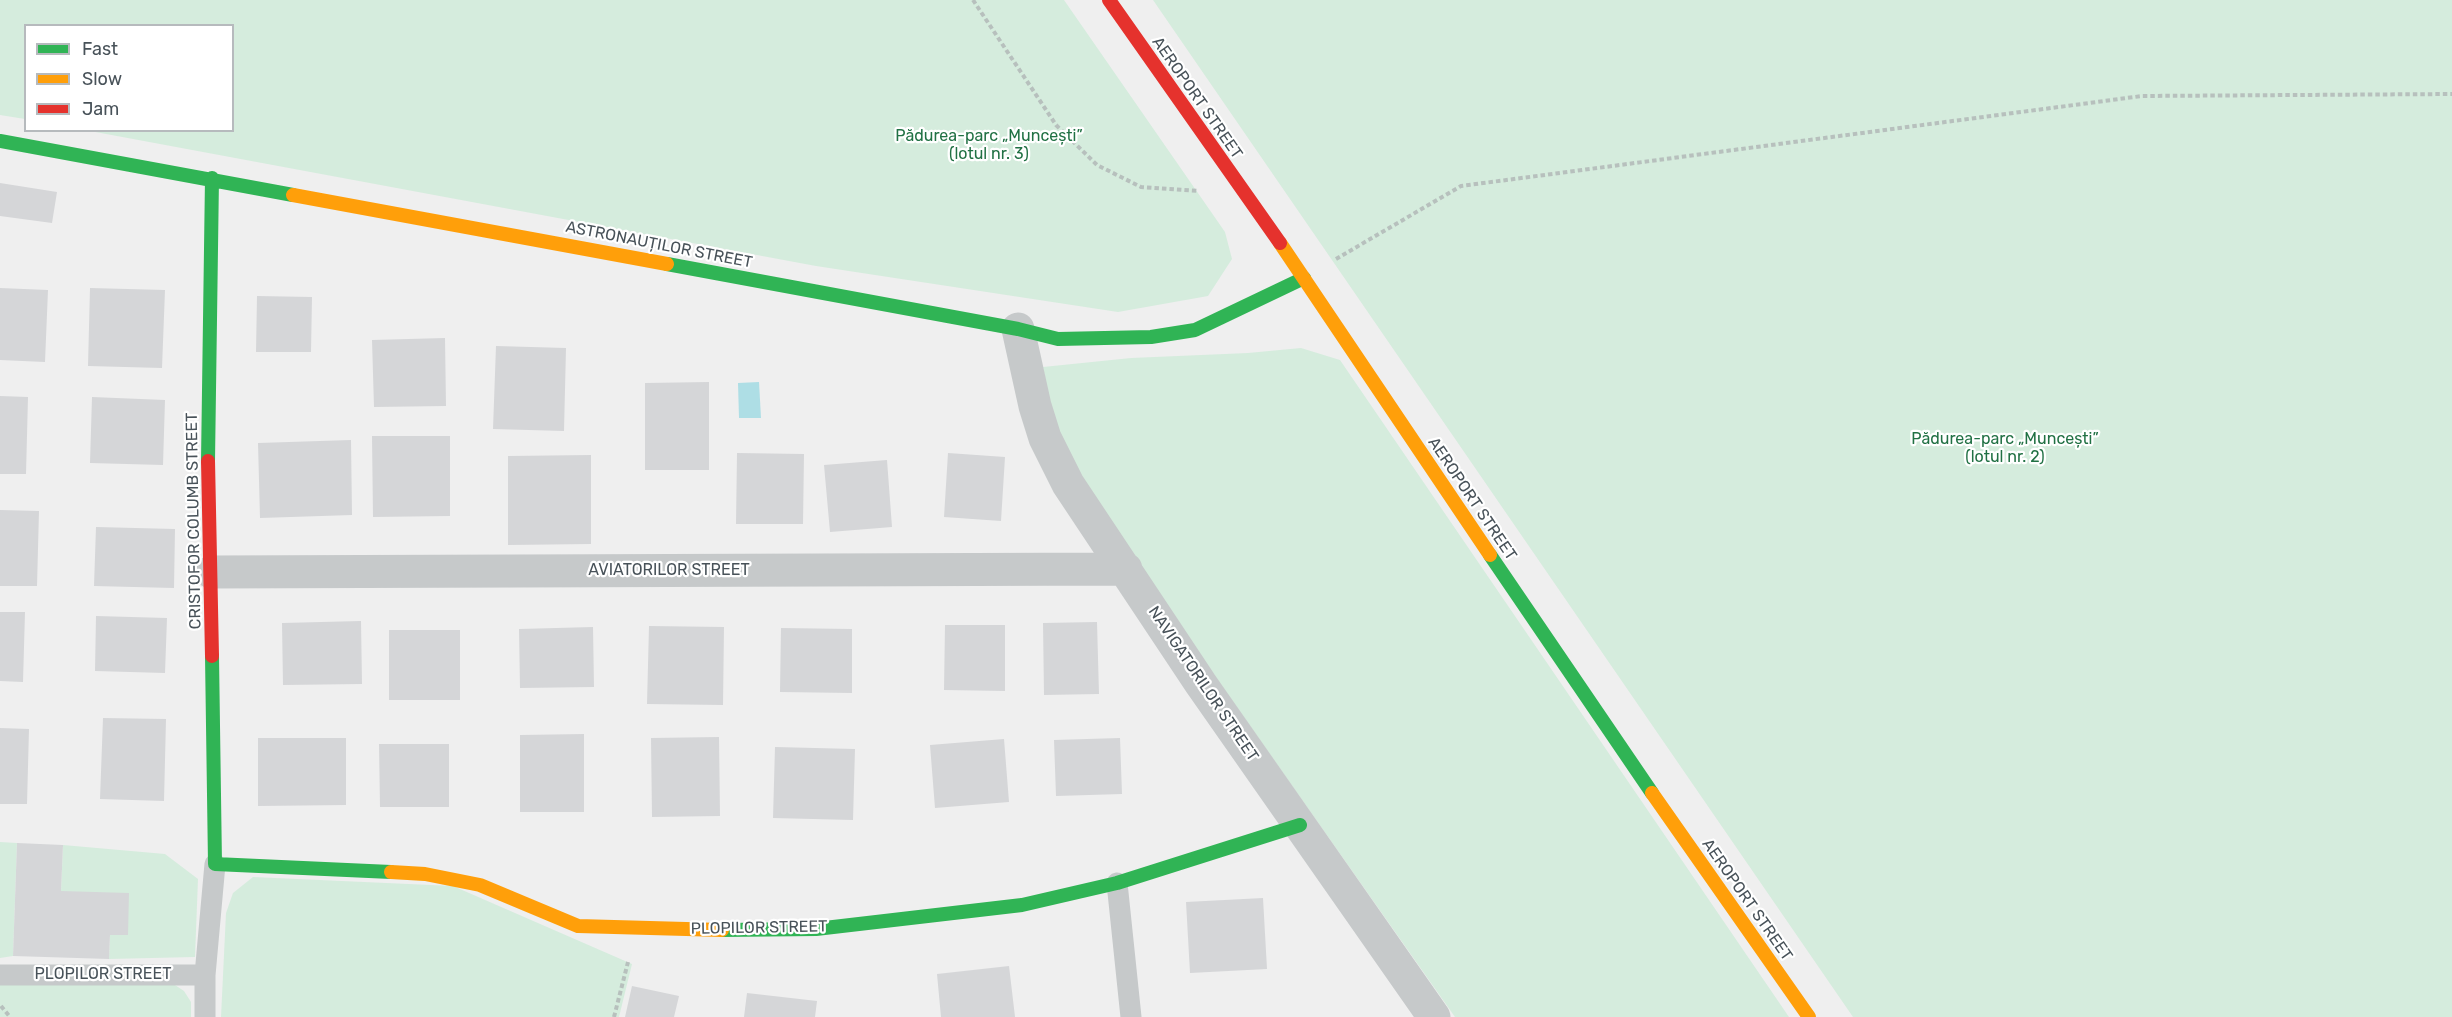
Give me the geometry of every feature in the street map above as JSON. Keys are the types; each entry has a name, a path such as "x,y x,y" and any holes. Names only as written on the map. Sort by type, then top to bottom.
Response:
{"street":[{"name":"AEROPORT STREET","path":"1108,0 1304,278 1579,687 1809,1017"},
{"name":"ASTRONAUȚILOR STREET","path":"0,141 212,178 1018,329 1058,339 1150,337 1195,330 1304,278"},
{"name":"CRISTOFOR COLUMB STREET","path":"212,178 208,488 212,572 215,864"},
{"name":"NAVIGATORILOR STREET","path":"1018,329 1035,406 1045,438 1068,484 1201,684 1434,1017"},
{"name":"AVIATORILOR STREET","path":"212,572 1126,569"},
{"name":"PLOPILOR STREET","path":"215,864 425,874 480,885 578,926 636,930 816,928 907,920 1022,905 1117,883 1300,825"}],"lane":[{"path":"206,1017 205,975 215,864"},
{"path":"1117,883 1131,1017"},
{"name":"PLOPILOR STREET","path":"0,975 205,975"}],"path":[{"path":"974,0 1056,125 1097,165 1141,187 1245,194"},
{"path":"1304,278 1461,186 2142,96 2452,94"},
{"path":"614,1017 636,930"},
{"path":"0,1004 10,1017"}],"green space":[{"name":"Pădurea-parc „Muncești” (lotul nr. 3)","path":"0,0 1064,0 1225,232 1232,259 1208,296 1118,312 816,266 95,132 234,132 234,24 24,24 24,119 0,115"},
{"name":"Pădurea-parc „Muncești” (lotul nr. 2)","path":"1153,0 2452,0 2452,1017 1853,1017"},
{"path":"1301,348 1340,360 1789,1017 1455,1017 1102,516 1056,438 1043,367 1131,358 1248,353"},
{"path":"0,842 17,843 13,956 0,958"},
{"path":"63,845 165,854 198,879 195,957 109,959 110,935 128,935 61,891"},
{"path":"253,877 453,886 632,964 619,1017 221,1017 226,913 233,893"},
{"path":"0,985 175,985 184,991 191,1002 191,1017 0,1017"}],"water":[{"path":"759,382 761,418 739,418 738,383"}],"building":[{"path":"0,183 57,192 52,223 0,216"},
{"path":"0,288 48,290 45,362 0,360"},
{"path":"90,288 165,290 162,368 88,366"},
{"path":"257,296 312,297 311,352 256,352"},
{"path":"445,338 446,406 374,407 372,340"},
{"path":"496,346 566,348 564,431 493,429"},
{"path":"709,382 709,470 645,470 645,383"},
{"path":"0,396 28,397 26,474 0,474"},
{"path":"92,397 165,400 163,465 90,463"},
{"path":"372,436 450,436 450,516 373,517"},
{"path":"351,440 352,515 260,518 258,443"},
{"path":"737,453 804,454 803,524 736,524"},
{"path":"948,453 1005,457 1001,521 944,517"},
{"path":"591,455 591,544 508,545 508,456"},
{"path":"887,460 892,527 830,532 824,465"},
{"path":"0,510 39,511 37,586 0,586"},
{"path":"96,527 175,529 174,588 94,586"},
{"path":"0,612 25,612 23,682 0,681"},
{"path":"96,616 167,618 165,673 95,671"},
{"path":"361,621 362,684 283,685 282,623"},
{"path":"1097,622 1099,694 1044,695 1043,623"},
{"path":"945,625 1005,625 1005,691 944,690"},
{"path":"649,626 724,627 723,705 647,704"},
{"path":"593,627 594,687 520,688 519,629"},
{"path":"781,628 852,629 852,693 780,692"},
{"path":"389,630 460,630 460,700 389,700"},
{"path":"103,718 166,719 164,801 100,799"},
{"path":"0,728 29,729 27,804 0,804"},
{"path":"584,734 584,812 520,812 520,735"},
{"path":"719,737 720,816 652,817 651,738"},
{"path":"258,738 346,738 346,805 258,806"},
{"path":"1120,738 1122,794 1056,796 1054,740"},
{"path":"1004,739 1009,802 935,808 930,745"},
{"path":"379,744 449,744 449,807 380,807"},
{"path":"775,747 855,749 853,820 773,818"},
{"path":"17,843 63,845 61,891 129,893 128,935 110,935 109,959 13,956"},
{"path":"1263,898 1267,969 1190,973 1186,902"},
{"path":"1009,966 1015,1017 941,1017 937,974"},
{"path":"632,986 679,996 674,1017 625,1017"},
{"path":"747,993 817,1001 815,1017 744,1017"}],"traffic: fast":[{"path":"0,141 293,195"},
{"path":"208,461 212,178"},
{"path":"667,264 1018,329 1058,339 1151,337 1195,330 1304,278"},
{"path":"1490,555 1652,793"},
{"path":"212,656 215,864 391,872"},
{"path":"722,930 816,929 1022,905 1117,883 1300,825"}],"traffic: slow":[{"path":"293,195 667,264"},
{"path":"1280,243 1490,555"},
{"path":"1652,793 1809,1017"},
{"path":"391,872 425,874 480,885 578,926 722,930"}],"traffic: jam":[{"path":"1109,0 1280,243"},
{"path":"208,461 212,656"}]}
